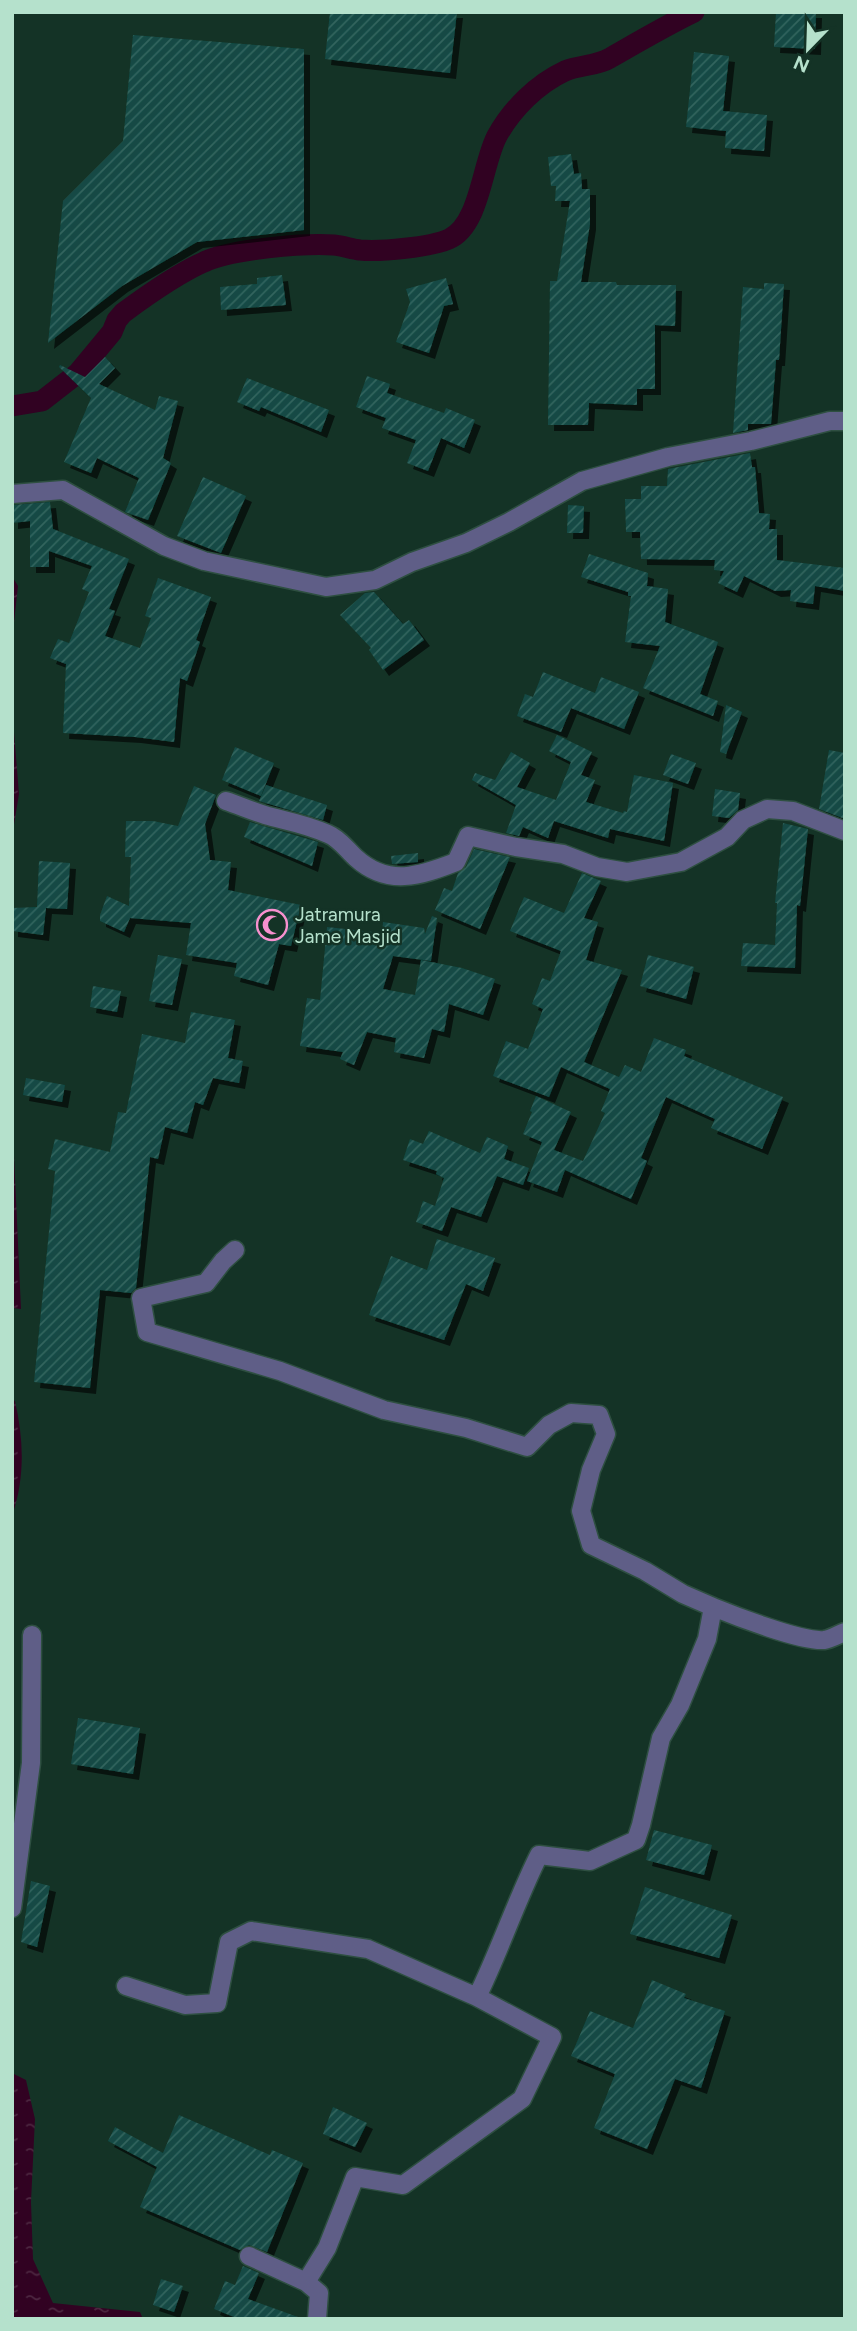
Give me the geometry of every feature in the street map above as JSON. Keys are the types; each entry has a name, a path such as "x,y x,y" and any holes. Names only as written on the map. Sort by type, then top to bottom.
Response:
{"street":[{"path":"12,494 63,490 164,546 194,558 326,587 374,580 412,562 466,543 582,481 668,457 751,441 830,421 845,421"},
{"path":"226,802 272,817 306,824 335,837 358,860 378,873 408,877 428,873 456,862 468,836 563,854 597,867 627,872 681,862 727,837 743,820 767,809 793,811 845,831"},
{"path":"235,1250 206,1283 141,1298 147,1332 280,1371 384,1410 466,1428 527,1447 549,1425 570,1413 599,1415 606,1434 591,1470 581,1511 591,1545 645,1571 683,1594 735,1617 794,1635 824,1640 845,1632"},
{"path":"477,1997 539,1855 590,1861 636,1840 661,1738 680,1704 707,1639 713,1606"},
{"path":"12,1908 31,1763 32,1635"},
{"path":"126,1986 185,2005 217,2003 229,1942 251,1931 368,1949 477,1997 552,2037 522,2099 403,2185 355,2177 327,2248 306,2282"},
{"path":"249,2256 306,2282 319,2292 317,2319"}],"water":[{"path":"12,576 18,586 12,641"},
{"path":"12,707 19,794 12,837"},
{"path":"12,1111 21,1309 12,1308"},
{"path":"12,1399 15,1401 18,1416 22,1459 12,1516"},
{"path":"12,2073 26,2080 35,2119 31,2202 33,2259 53,2303 140,2312 143,2319 12,2319"}],"building":[{"path":"330,12 457,12 450,73 325,59"},
{"path":"776,12 816,12 815,49 774,47"},
{"path":"133,35 304,49 304,230 197,242 122,286 48,343 63,201 123,141"},
{"path":"694,52 729,56 723,111 767,115 764,151 725,148 726,131 686,127"},
{"path":"571,154 574,174 581,173 582,189 590,189 590,224 581,282 676,285 675,326 655,325 655,389 637,389 637,405 589,403 588,425 548,425 550,281 557,281 570,201 555,201 556,186 551,186 548,157"},
{"path":"282,275 286,305 221,310 220,287 257,284 257,278"},
{"path":"446,278 453,304 444,306 429,353 396,342 410,302 406,289"},
{"path":"764,283 784,284 771,424 748,424 748,430 733,433 743,287 764,289"},
{"path":"105,357 115,368 99,384 155,410 159,396 178,401 163,458 171,463 148,520 125,512 139,478 97,458 91,473 64,462 91,398 59,367 60,365 85,377"},
{"path":"367,376 390,384 387,393 444,413 446,408 475,420 464,448 441,438 428,471 407,463 416,440 382,428 386,418 356,407"},
{"path":"247,378 329,410 321,432 261,407 259,411 237,402"},
{"path":"750,453 752,467 755,467 759,513 770,514 769,529 777,529 777,560 845,568 845,591 815,586 813,604 790,601 791,590 775,591 744,576 737,592 718,583 724,571 714,570 715,560 641,559 640,532 626,532 625,499 641,499 641,486 667,486 668,469"},
{"path":"203,477 246,496 221,553 177,536"},
{"path":"50,502 53,529 129,559 109,609 115,611 105,636 140,648 151,618 145,616 158,578 211,597 196,640 200,642 187,681 180,678 174,742 63,733 66,664 50,658 58,639 69,643 89,592 82,589 92,566 49,551 49,567 30,567 30,521 12,523 12,505"},
{"path":"568,505 584,506 583,533 567,533"},
{"path":"589,554 648,573 647,586 668,589 665,622 718,642 700,694 718,701 713,716 643,688 660,646 625,642 631,596 628,596 628,592 581,577"},
{"path":"374,592 403,624 409,620 424,640 383,670 369,650 371,648 340,615 365,593"},
{"path":"543,672 595,693 601,677 639,692 624,729 571,708 561,732 517,716 525,694 533,697"},
{"path":"726,705 742,712 726,754 720,752"},
{"path":"557,735 592,752 581,775 595,780 586,802 623,813 627,812 634,775 673,783 664,841 610,829 608,838 554,821 548,838 523,827 519,836 506,833 516,805 472,780 475,773 495,780 511,752 530,763 517,787 556,800 571,762 549,751"},
{"path":"235,747 274,763 261,796 222,780"},
{"path":"829,750 845,753 845,819 819,809"},
{"path":"671,754 696,763 688,784 663,775"},
{"path":"266,785 327,805 323,820 259,801"},
{"path":"194,786 216,795 205,824 210,860 231,862 228,890 301,905 291,946 279,944 268,985 234,976 237,963 186,955 191,923 130,918 124,932 100,921 107,896 129,906 131,857 125,857 126,821 153,821 178,826"},
{"path":"715,789 740,793 738,810 729,818 712,816"},
{"path":"250,822 318,842 312,866 244,837"},
{"path":"783,823 808,829 800,906 797,905 795,968 741,966 743,943 775,945 775,903"},
{"path":"474,849 510,857 480,929 435,910 444,888 452,891 458,873 466,867"},
{"path":"418,853 418,862 392,864 391,856"},
{"path":"39,861 70,863 67,909 46,908 43,935 12,931 12,908 37,907"},
{"path":"582,873 601,881 584,918 598,922 586,960 622,970 584,1062 619,1077 625,1065 641,1072 654,1038 686,1050 684,1056 783,1097 762,1149 711,1128 715,1119 666,1097 641,1158 647,1161 631,1199 565,1170 557,1192 527,1181 542,1142 523,1134 536,1096 571,1112 554,1150 583,1161 605,1113 601,1111 610,1089 561,1067 549,1097 493,1076 506,1041 528,1049 543,1009 532,1004 542,978 550,981 561,951 510,931 524,897 564,913"},
{"path":"432,916 437,918 431,961 393,956 383,989 415,995 421,960 462,968 495,979 483,1015 449,1004 444,1032 432,1029 424,1058 394,1052 396,1038 367,1032 354,1065 340,1059 343,1052 300,1046 307,998 320,1000 327,927 382,933 383,922 424,928 425,934"},
{"path":"158,955 182,959 172,1005 149,1001"},
{"path":"648,955 694,967 686,999 640,986"},
{"path":"93,986 121,991 117,1012 90,1007"},
{"path":"191,1012 235,1020 228,1058 243,1061 239,1083 213,1078 203,1105 195,1102 187,1133 165,1127 158,1159 150,1157 136,1288 131,1293 100,1290 90,1388 34,1382 55,1171 48,1169 55,1139 110,1152 118,1112 126,1113 142,1034 185,1043"},
{"path":"26,1078 65,1085 62,1102 23,1095"},
{"path":"429,1131 480,1153 487,1137 508,1146 504,1159 529,1168 523,1185 497,1176 481,1217 451,1207 442,1231 416,1222 423,1201 435,1206 444,1178 436,1174 437,1171 403,1160 410,1139 423,1144"},
{"path":"437,1239 495,1258 483,1291 466,1284 444,1340 369,1315 391,1256 427,1270"},
{"path":"78,1718 140,1728 133,1774 71,1764"},
{"path":"654,1830 712,1845 704,1875 646,1860"},
{"path":"31,1881 50,1886 37,1947 21,1942"},
{"path":"645,1887 732,1915 719,1958 630,1934"},
{"path":"652,1980 686,1994 684,1998 725,2011 701,2088 675,2079 647,2149 594,2128 615,2074 571,2056 590,2011 633,2028"},
{"path":"333,2107 367,2123 355,2147 323,2134"},
{"path":"179,2115 270,2155 272,2150 303,2163 267,2252 249,2245 240,2250 140,2207 157,2167 108,2141 115,2127 163,2153"},
{"path":"243,2266 259,2273 248,2299 298,2319 239,2319 214,2309 225,2281 235,2285"},
{"path":"161,2279 183,2286 174,2312 153,2305"}],"waterway":[{"path":"12,406 42,401 78,373 112,332 123,313 173,278 216,257 249,250 305,245 392,250 449,239 459,232 474,208 497,136 526,98 555,76 605,61 694,12"}],"place":[{"name":"Jatramura Jame Masjid","path":"272,925"}]}
